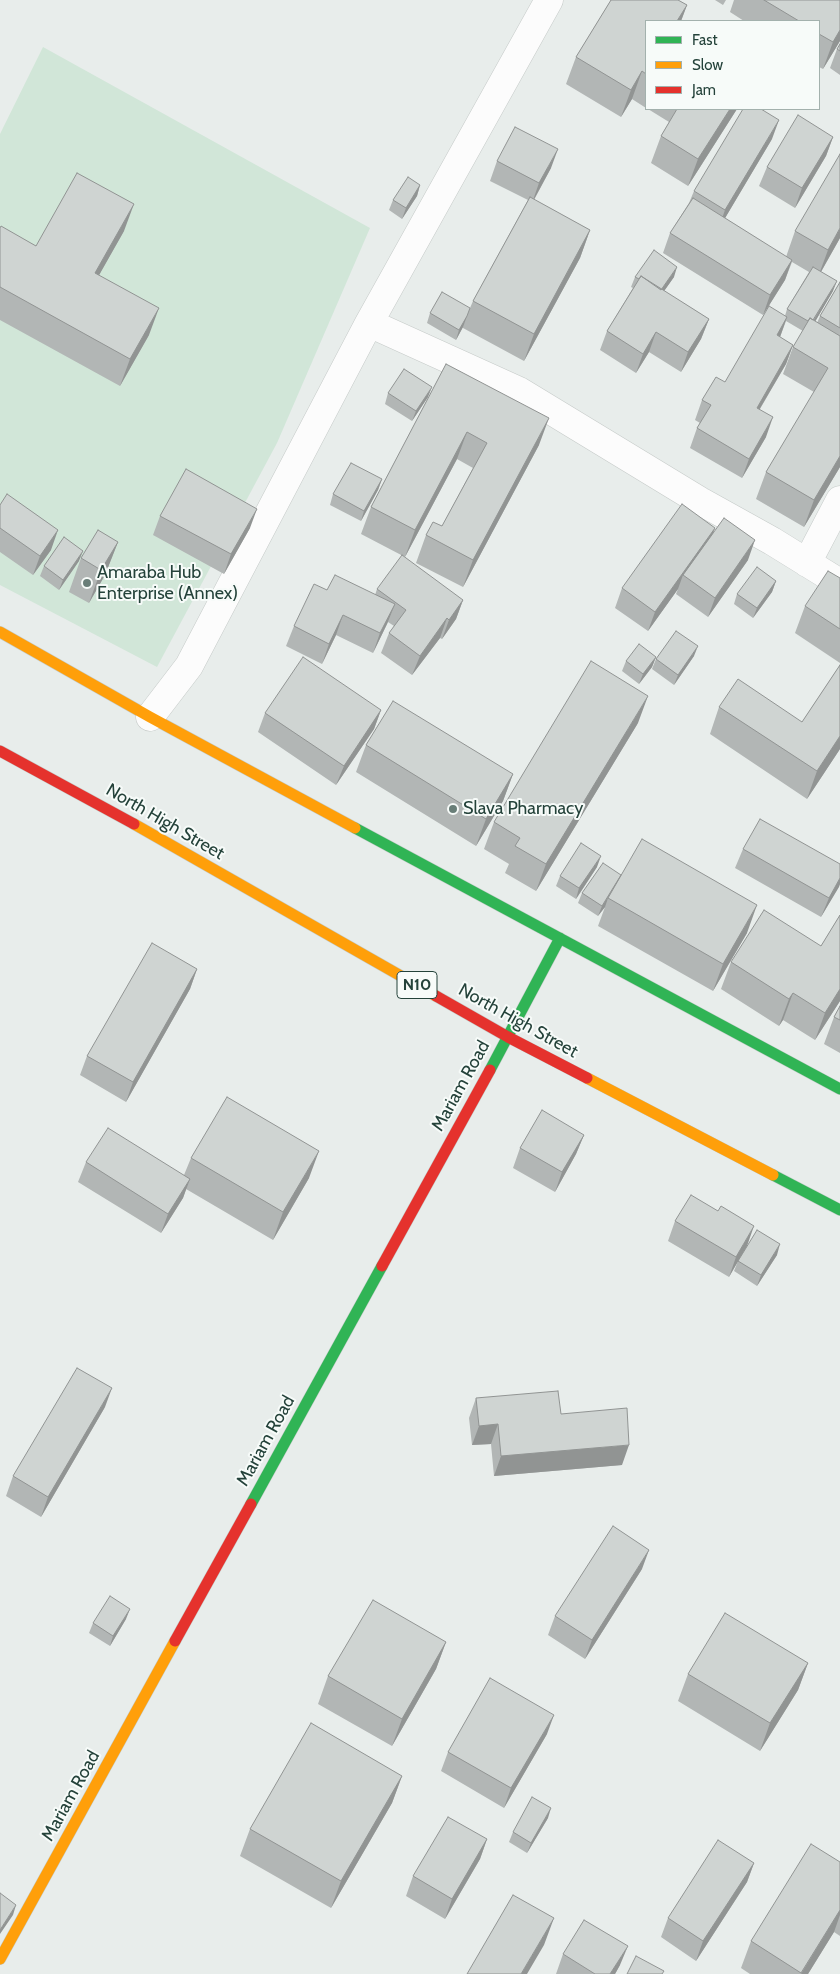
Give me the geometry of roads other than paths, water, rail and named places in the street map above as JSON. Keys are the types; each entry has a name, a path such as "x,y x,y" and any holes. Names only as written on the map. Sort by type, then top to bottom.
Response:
{"main road":[{"path":"0,632 150,717 840,1089"},
{"name":"North High Street","path":"0,751 105,808 508,1037 840,1210"},
{"name":"Mariam Road","path":"0,1959 508,1037 560,938"}],"street":[{"path":"150,717 189,666 369,323 549,0"},
{"path":"369,323 519,391 840,583"},
{"path":"807,563 840,500"}],"place":[{"name":"Amaraba Hub Enterprise (Annex)","path":"87,583"},
{"name":"Slava Pharmacy","path":"453,809"}]}
